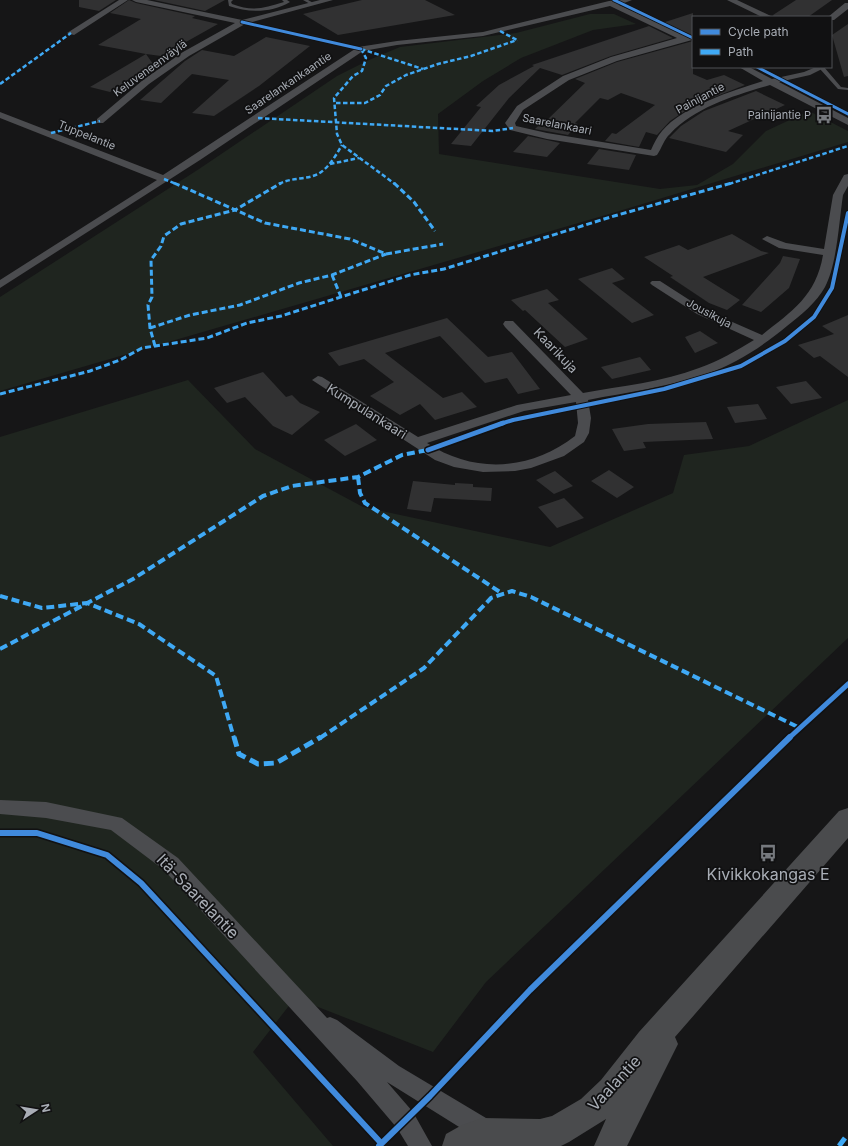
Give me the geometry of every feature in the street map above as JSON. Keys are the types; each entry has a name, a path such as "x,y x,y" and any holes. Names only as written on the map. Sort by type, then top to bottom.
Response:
{"street":[{"path":"72,33 124,0"},
{"path":"136,0 242,22"},
{"name":"Keluveneenväylä","path":"100,121 146,82 186,54 242,22 329,0"},
{"name":"Saarelankankaantie","path":"0,285 361,49 397,42 483,34 606,2 628,0"},
{"path":"731,0 767,16"},
{"path":"606,2 689,40"},
{"path":"832,17 848,5"},
{"name":"Saarelankaari","path":"654,153 547,136 513,128 510,123 520,108 566,78 614,59 689,40"},
{"path":"745,68 848,122"},
{"name":"Painijantie","path":"654,153 666,132 692,113 732,95 770,82 805,74 820,68"},
{"name":"Tuppelantie","path":"0,115 164,179"},
{"name":"Kumpulankaari","path":"416,442 522,408 581,398 703,371 734,357 763,340 798,312 819,287 826,269 838,195 848,177"},
{"path":"767,239 783,246 828,253"},
{"name":"Jousikuja","path":"656,283 701,312 763,340"},
{"name":"Kaarikuja","path":"509,324 581,398"},
{"name":"Kumpulankaari","path":"318,380 416,442 454,462 487,468 524,466 562,453 581,437 584,427 581,398"},
{"name":"Itä-Saarelantie","path":"0,807 46,810 116,823 171,864 405,1120 421,1146"},
{"name":"Vaalantie","path":"458,1146 466,1139 513,1138 558,1131 592,1110 612,1091 650,1043 695,995 848,820"},
{"name":"Vaalantie","path":"610,1146 656,1055 695,995"},
{"name":"Itä-Saarelantie","path":"305,1009 391,1073 513,1138"}],"lane":[{"path":"231,0 228,1 230,5 245,11 258,10 286,1 297,8"},
{"path":"305,0 313,4"},
{"path":"258,10 268,16"},
{"path":"823,68 840,88 848,89"}],"shaded area":[{"path":"590,14 614,14 636,24 593,30 521,58 483,81 438,114 439,154 660,189 697,185 733,164 766,131 809,111 848,131 848,142 616,212 0,391 0,297 199,169 337,76 400,47 516,33"},
{"path":"188,380 255,449 363,507 550,547 673,493 684,455 749,446 848,400 848,638 486,982 433,1052 295,998 253,1052 333,1146 0,1146 0,437"}],"building":[{"path":"79,0 116,0 99,11 79,7"},
{"path":"129,0 136,3 195,16 192,18 218,24 161,56 98,45 141,19 110,13"},
{"path":"154,0 225,0 205,11"},
{"path":"362,0 425,0 455,15 338,35 303,14"},
{"path":"796,0 832,0 809,16 773,15"},
{"path":"693,13 692,38 689,35 662,23"},
{"path":"848,24 848,76 844,77 832,35"},
{"path":"649,26 673,38 611,56 562,75 540,68 509,98 471,146 451,144 481,107 476,106 499,85 534,66 532,65"},
{"path":"266,37 310,46 259,86 214,116 192,113 229,80 192,74 161,103 140,100 185,61 202,50 234,56"},
{"path":"692,41 693,74 707,80 724,75 745,85 694,105 670,121 657,135 646,132 639,147 605,141 612,133 616,134 655,105 621,93 608,100 600,98 575,123 578,124 568,135 535,129 541,123 544,123 585,83 575,79 617,62"},
{"path":"146,54 153,64 110,92 90,87"},
{"path":"756,91 785,105 728,131 743,135 726,152 669,138 681,126 704,111"},
{"path":"528,136 560,143 547,157 513,152"},
{"path":"599,149 636,155 629,170 587,164"},
{"path":"732,234 761,251 769,253 703,277 740,300 727,310 709,303 670,277 673,276 644,257 679,245 688,250"},
{"path":"783,256 800,259 789,288 761,312 742,305 780,263"},
{"path":"612,268 625,279 612,283 654,315 632,323 578,279"},
{"path":"547,289 559,300 548,303 588,339 565,347 525,310 523,311 511,300"},
{"path":"848,315 848,377 820,356 814,358 798,345 834,334 822,326"},
{"path":"447,318 488,357 512,352 540,389 518,394 507,378 485,383 440,336 385,353 443,398 462,392 477,407 435,420 420,404 400,415 370,396 394,382 364,359 339,366 328,353"},
{"path":"700,331 718,343 695,353 685,337"},
{"path":"640,357 651,370 612,379 601,367"},
{"path":"263,372 286,397 292,395 300,403 320,412 292,435 273,426 245,397 227,403 214,388"},
{"path":"806,381 822,398 791,404 776,387"},
{"path":"758,404 767,419 735,423 727,407"},
{"path":"706,422 713,439 643,442 646,448 624,451 612,429 648,424"},
{"path":"356,424 377,440 345,456 324,440"},
{"path":"609,470 634,487 617,498 591,481"},
{"path":"555,471 573,486 554,494 536,480"},
{"path":"413,481 455,485 455,483 473,484 473,487 492,488 491,501 434,498 431,512 407,509"},
{"path":"564,498 584,518 557,528 538,507"}],"marked path":[{"path":"500,31 517,40"},
{"path":"0,84 71,33"},
{"path":"336,103 365,103 380,95 386,86 406,75 438,64 471,56 517,40"},
{"path":"361,49 366,58 362,71 353,76 334,98 336,104 337,134 339,139 342,145 389,179 414,202 435,231"},
{"path":"361,49 423,69"},
{"path":"258,118 335,123 373,123 493,131 513,128"},
{"path":"51,133 100,121"},
{"path":"155,346 150,328 148,305 152,297 151,260 161,246 164,236 181,224 195,219 235,210 287,180 318,174 330,164 342,145"},
{"path":"0,394 90,371 120,360 142,348 207,338 247,323 281,316 410,275 444,269 503,252 614,216 648,208 754,177 797,161 848,146"},
{"path":"330,164 359,158"},
{"path":"164,179 265,223 350,239 386,254 443,244"},
{"path":"150,328 190,315 240,305 299,283 332,275 341,270 386,254"},
{"path":"332,275 341,297"},
{"path":"0,649 133,579 263,496 292,486 358,477 402,455 428,450"},
{"path":"358,477 360,493 365,503 503,594"},
{"path":"0,596 42,608 87,603 139,624 216,676 239,754 258,764 276,763 318,739 424,668 491,598 512,591 531,597 800,728"},
{"path":"839,1146 848,1134"}],"cycle path":[{"path":"614,0 692,38"},
{"path":"242,22 361,49"},
{"path":"759,68 848,114"},
{"path":"428,450 513,420 664,389 741,366 785,341 814,317 832,288 848,213"},
{"path":"379,1146 430,1096 530,990 765,759 848,684"},
{"path":"0,833 37,833 107,855 141,883 381,1143"}],"place":[{"name":"Painijantie P","path":"824,115"},
{"name":"Kivikkokangas E","path":"768,853"}]}
